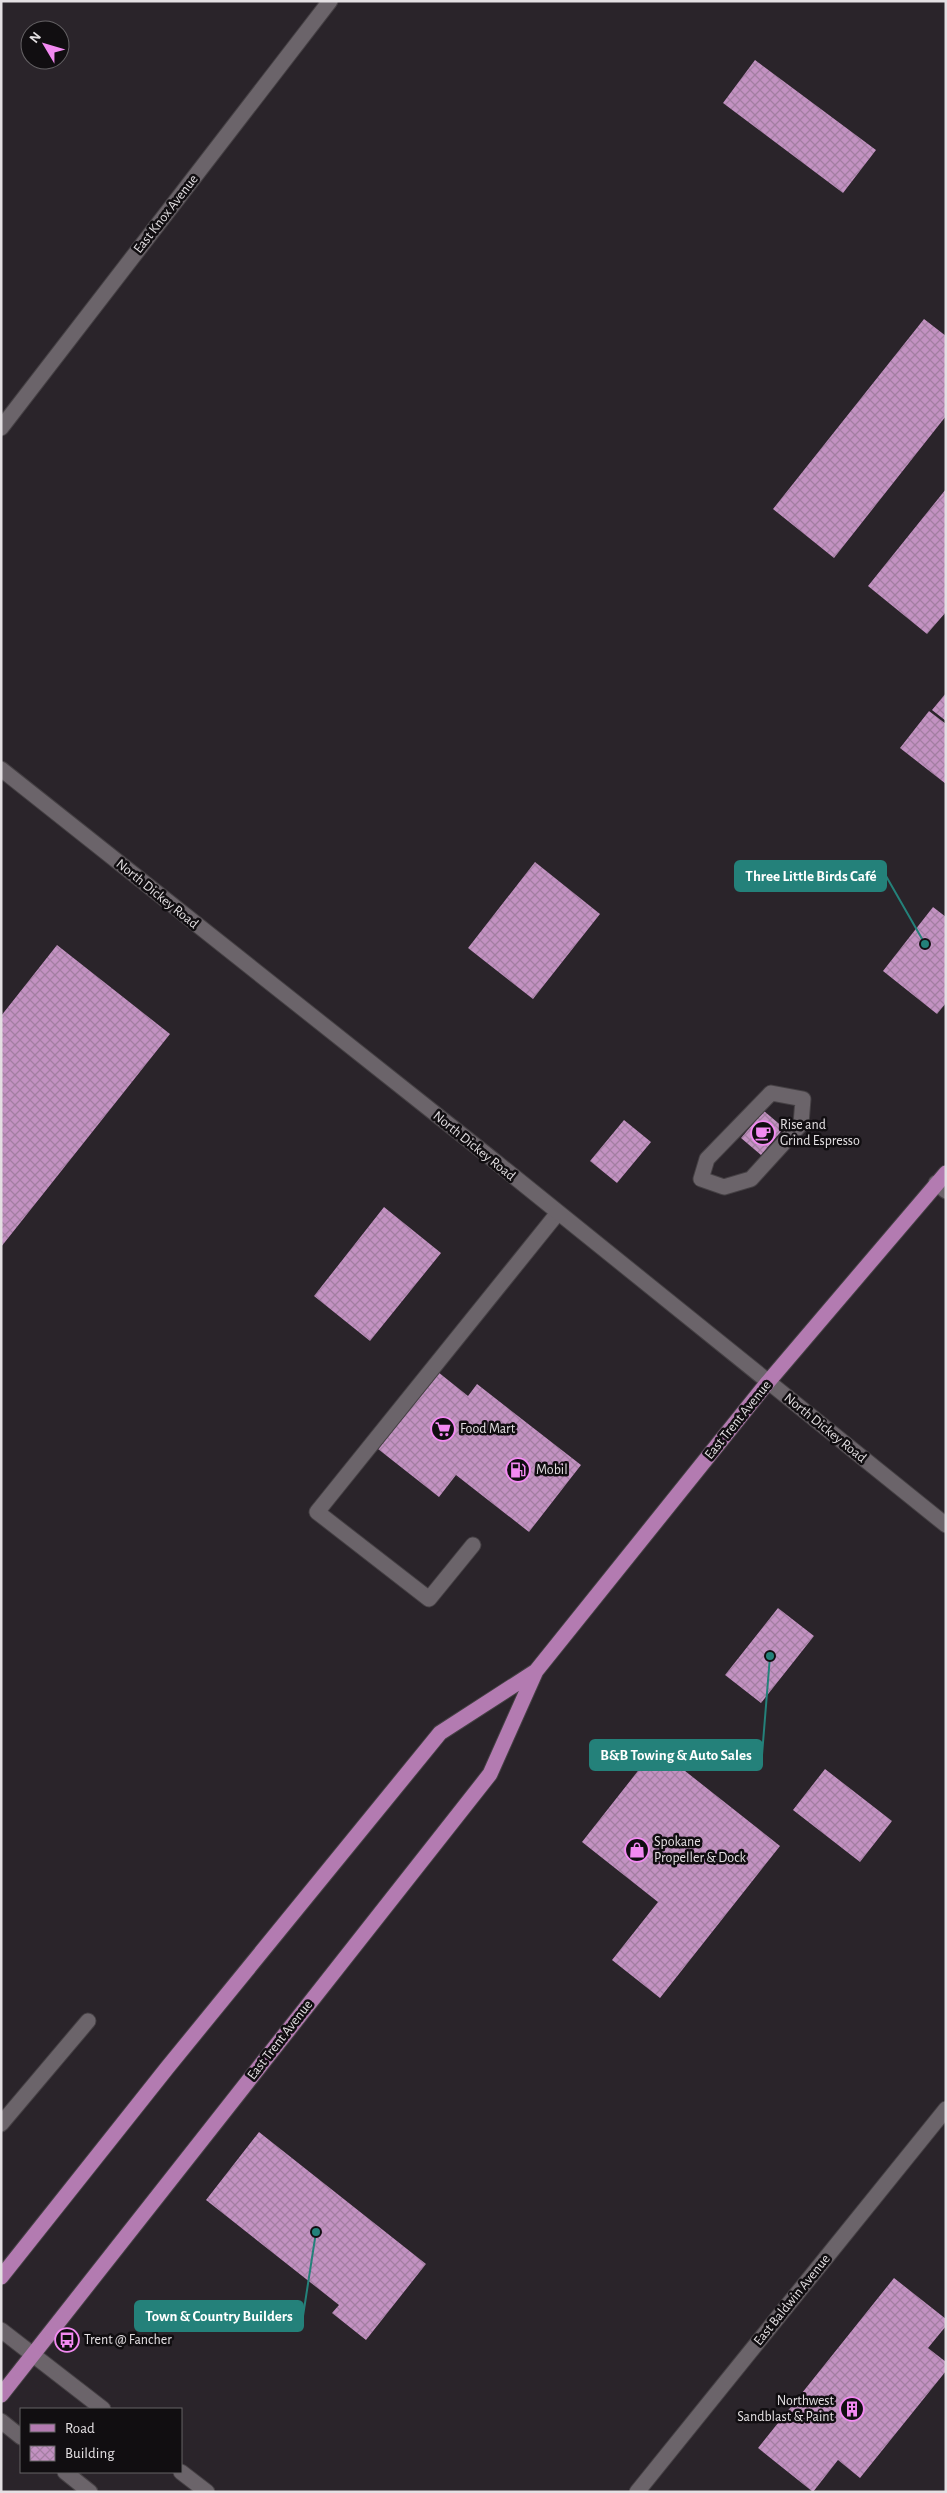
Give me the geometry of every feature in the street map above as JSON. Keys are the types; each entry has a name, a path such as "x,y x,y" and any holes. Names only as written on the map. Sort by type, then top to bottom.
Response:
{"main road":[{"name":"East Trent Avenue","path":"1,2394 490,1774 536,1671 768,1382 942,1182"},
{"name":"East Trent Avenue","path":"1,2277 173,2061 440,1733 536,1671"}],"street":[{"name":"East Knox Avenue","path":"1,428 330,1"},
{"name":"North Dickey Road","path":"1,769 486,1154 558,1214 946,1525"},
{"path":"771,1093 803,1099 801,1124 751,1179 724,1187 700,1179 707,1159 771,1093"},
{"path":"473,1545 429,1599 317,1512 558,1214"},
{"path":"1,2124 88,2021"},
{"name":"East Baldwin Avenue","path":"637,2492 946,2109"},
{"path":"1,2330 102,2408"},
{"path":"1,2421 20,2436"},
{"path":"66,2473 90,2492"},
{"path":"182,2473 206,2492"}],"building":[{"path":"755,60 876,150 843,193 723,103"},
{"path":"924,319 946,336 946,416 834,558 773,509"},
{"path":"946,489 946,612 927,634 868,586"},
{"path":"946,693 946,721 932,710"},
{"path":"929,711 946,724 946,784 900,748"},
{"path":"535,862 600,914 533,999 468,948"},
{"path":"933,907 946,917 946,1003 937,1014 883,971"},
{"path":"57,945 170,1034 1,1247 1,1016"},
{"name":"Rise and Grind Espresso","path":"764,1111 784,1128 761,1155 741,1138"},
{"path":"624,1120 651,1142 617,1183 590,1161"},
{"path":"384,1207 441,1253 370,1341 314,1296"},
{"path":"438,1372 468,1396 477,1384 581,1465 529,1532 456,1475 439,1497 378,1449"},
{"path":"778,1608 814,1636 761,1703 725,1675"},
{"path":"656,1748 780,1846 660,1998 612,1960 658,1902 582,1842"},
{"path":"825,1769 892,1821 860,1862 793,1810"},
{"path":"259,2132 426,2264 366,2340 332,2313 339,2305 206,2200"},
{"name":"Northwest Sandblast & Paint","path":"894,2278 946,2319 946,2326 928,2348 946,2362 946,2371 860,2478 838,2460 813,2492 758,2448"}],"place":[{"name":"Three Little Birds Café","path":"925,944"},
{"name":"Rise and Grind Espresso","path":"763,1133"},
{"name":"Food Mart","path":"443,1429"},
{"name":"Mobil","path":"518,1470"},
{"name":"B&B Towing & Auto Sales","path":"770,1656"},
{"name":"Spokane Propeller & Dock","path":"637,1850"},
{"name":"Town & Country Builders","path":"316,2232"},
{"name":"Trent @ Fancher","path":"67,2340"},
{"name":"Northwest Sandblast & Paint","path":"852,2409"}]}
